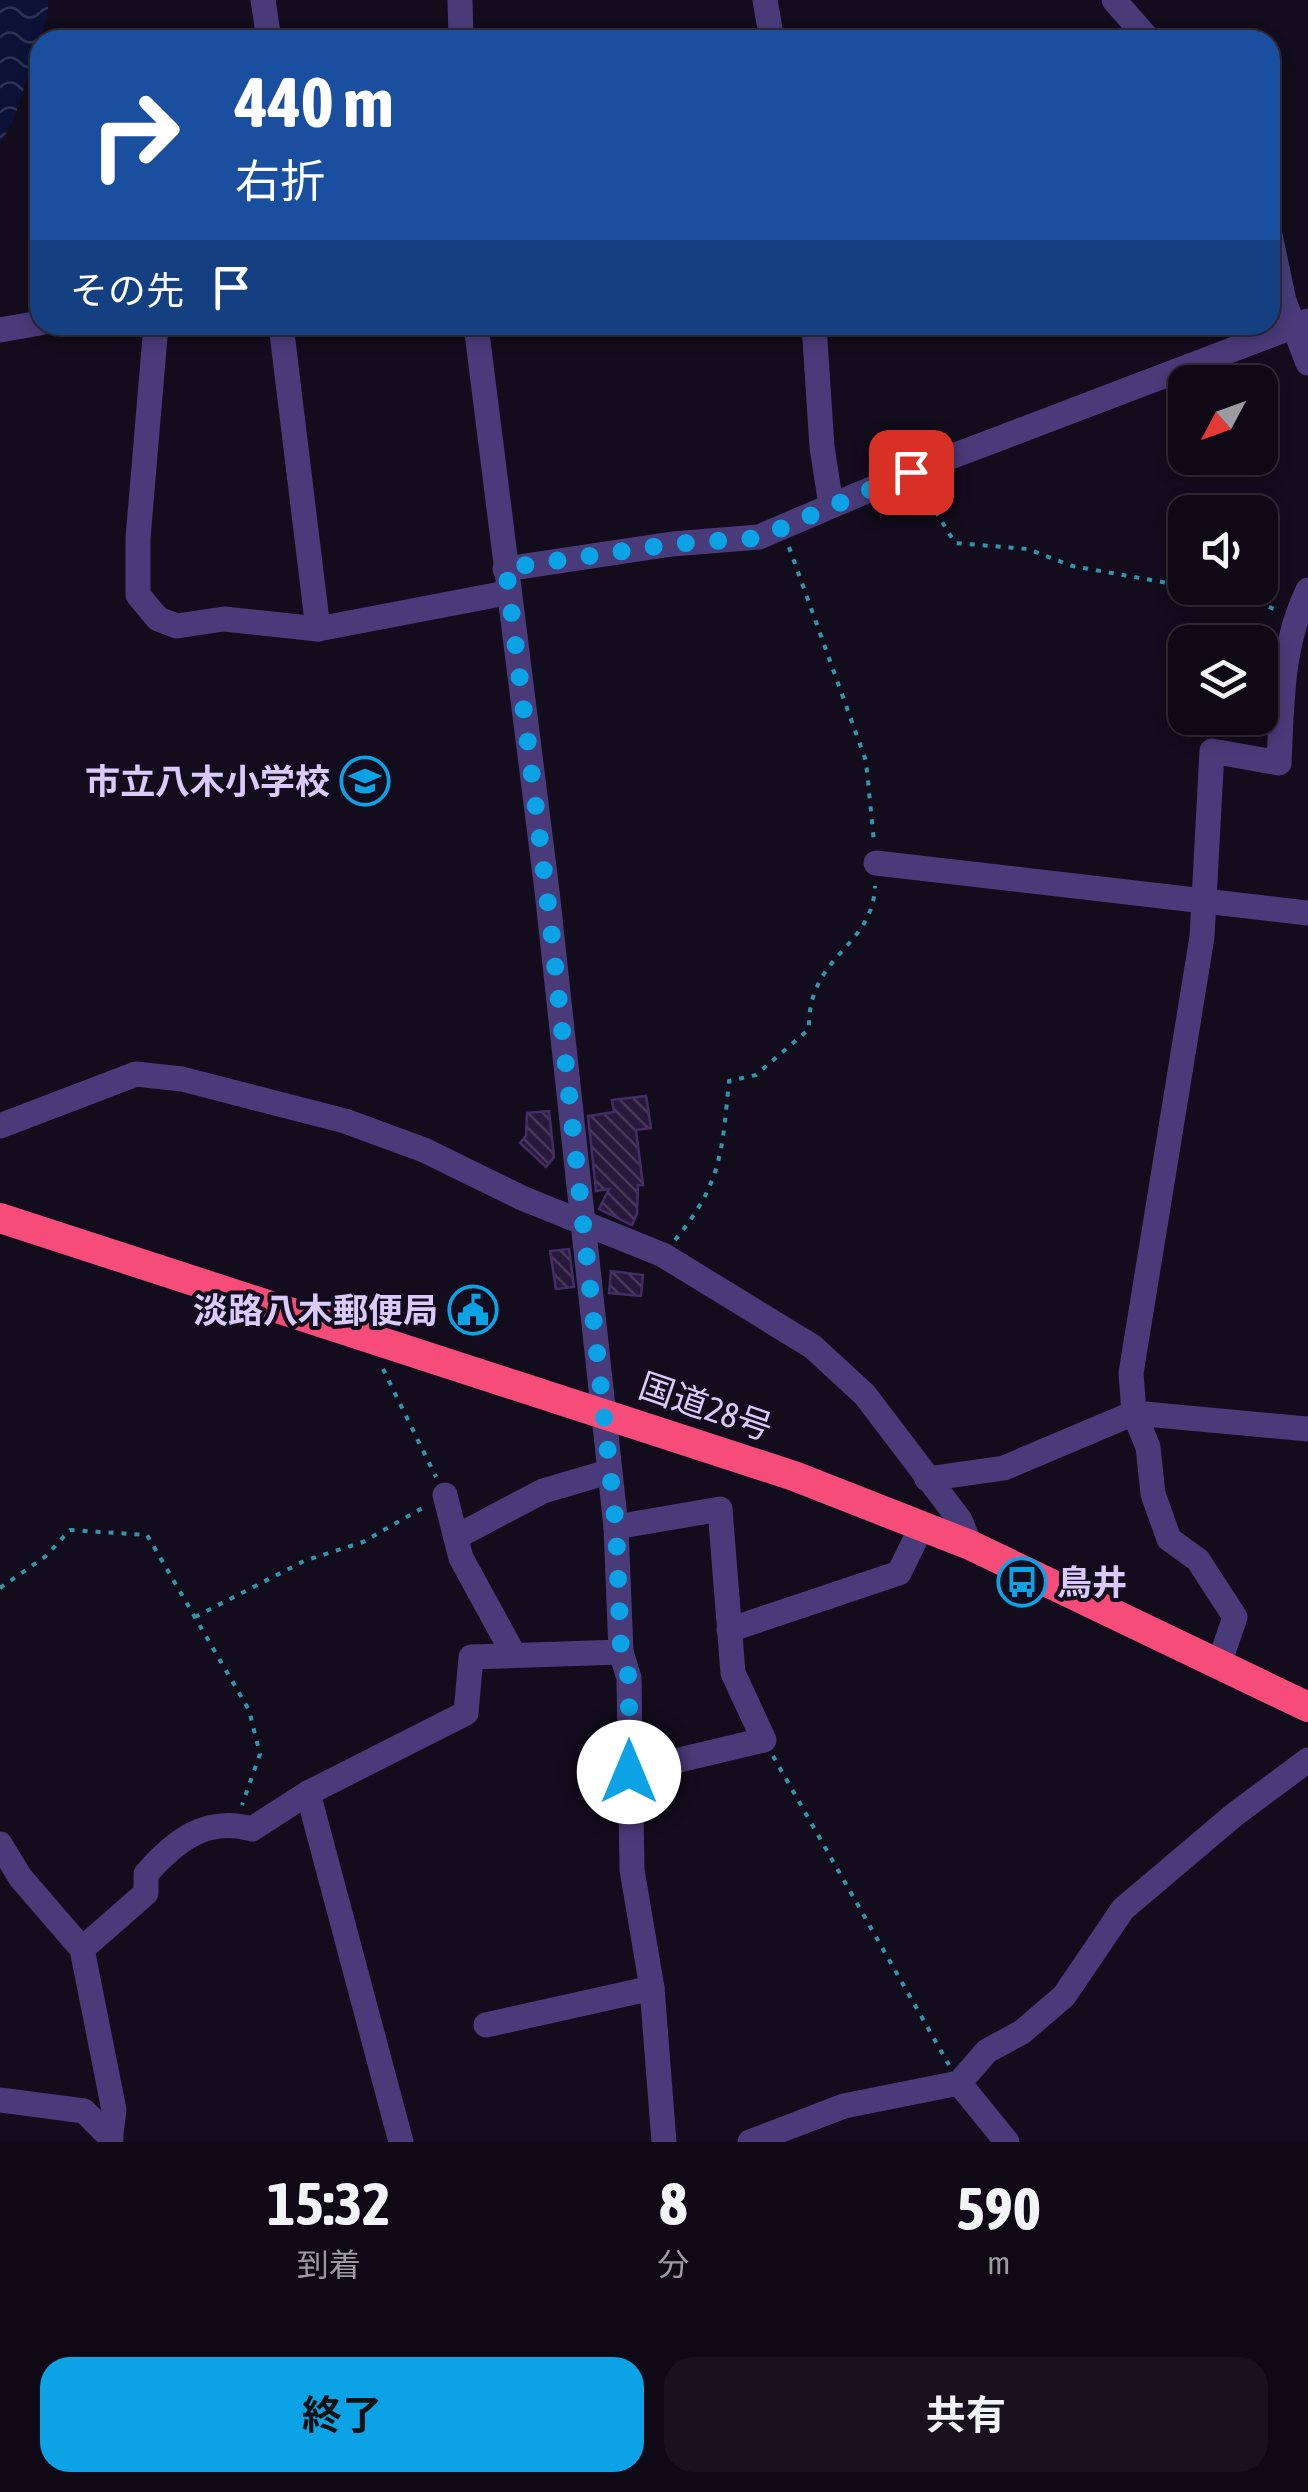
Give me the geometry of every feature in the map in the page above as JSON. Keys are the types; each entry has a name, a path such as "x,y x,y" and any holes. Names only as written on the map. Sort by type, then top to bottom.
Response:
{"highway":[{"name":"国道28号","path":"0,1218 602,1410 794,1476 970,1545 1308,1707"}],"street":[{"path":"264,0 268,30"},
{"path":"460,0 461,30"},
{"path":"764,0 770,30"},
{"path":"1114,0 1140,30"},
{"path":"1280,263 1301,323 1308,363"},
{"path":"0,330 30,325"},
{"path":"155,335 138,538 140,602 158,620 177,626 224,619 318,629 672,544 759,538 911,472 1270,335"},
{"path":"283,335 318,629"},
{"path":"477,335 547,890 616,1527 621,1652 629,1678 632,1870 652,1988 664,2142"},
{"path":"815,335 822,447 832,505"},
{"path":"1219,1664 1236,1616 1198,1560 1169,1539 1153,1494 1148,1447 1134,1413 1131,1372 1206,900 1212,751 1279,763 1283,662 1295,617 1308,590"},
{"path":"876,863 1308,912"},
{"path":"0,1126 136,1074 182,1079 345,1121 424,1150 662,1255 814,1348 866,1394 960,1520 970,1545"},
{"path":"928,1479 1004,1468 1134,1413 1308,1429"},
{"path":"456,1537 542,1491 608,1472"},
{"path":"445,1495 461,1558 513,1653"},
{"path":"616,1527 720,1509 733,1672 764,1740 629,1772"},
{"path":"730,1630 899,1573 922,1526"},
{"path":"82,1949 146,1894 146,1874 176,1840 230,1823 252,1830 308,1793 466,1712 471,1657 621,1652"},
{"path":"750,2142 844,2106 959,2082 987,2051 1022,2032 1064,1996 1123,1909 1234,1815 1308,1760"},
{"path":"308,1793 402,2142"},
{"path":"0,1844 20,1877 82,1949 114,2110 111,2140"},
{"path":"486,2025 652,1988"},
{"path":"959,2082 1007,2142"},
{"path":"0,2100 84,2111 111,2140"}],"path":[{"path":"911,472 955,543 1028,549 1072,566 1168,583"},
{"path":"662,1255 708,1198 720,1162 730,1081 756,1075 809,1030 808,1002 819,977 866,922 875,898 876,863 866,761 830,668 822,631 791,548 759,538"},
{"path":"1265,605 1295,617"},
{"path":"195,1617 304,1561 362,1542 445,1495 366,1336"},
{"path":"0,1588 46,1556 70,1530 147,1535 249,1710 260,1754 246,1798 230,1823"},
{"path":"764,1740 959,2082"}],"water":[{"path":"0,0 48,0 43,30 30,30 30,69 14,119 0,144"}],"building":[{"path":"646,1096 651,1128 636,1130 643,1185 638,1185 637,1214 632,1225 599,1209 609,1189 596,1191 588,1116 614,1112 612,1100"},
{"path":"549,1111 554,1157 546,1167 520,1143 526,1136 527,1113"},
{"path":"569,1249 574,1287 556,1289 550,1251"},
{"path":"611,1271 643,1275 641,1296 609,1293"}],"place":[{"name":"市立八木小学校","path":"365,781"},
{"name":"淡路八木郵便局","path":"473,1310"},
{"name":"鳥井","path":"1022,1582"}],"route":[{"path":"629,1772 629,1678 621,1652 616,1527 551,928 506,593 506,568 672,544 759,538 911,472"}]}
